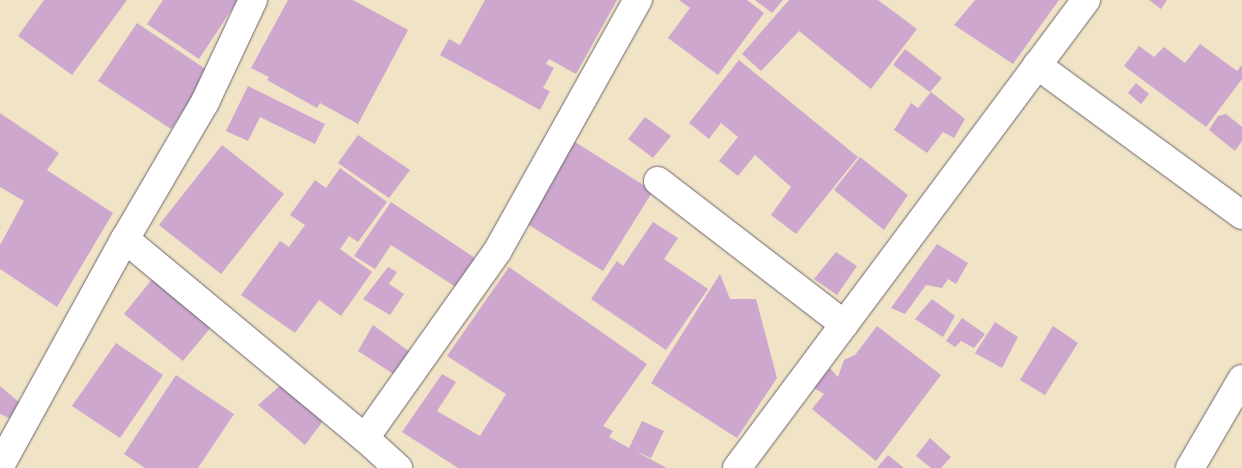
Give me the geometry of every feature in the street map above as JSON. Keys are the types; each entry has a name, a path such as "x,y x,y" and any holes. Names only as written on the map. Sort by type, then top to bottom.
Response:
{"street":[{"path":"0,466 125,239 205,102 253,0"},
{"path":"365,438 498,250 638,0"},
{"path":"737,468 1086,0"},
{"path":"1037,65 1242,215"},
{"path":"658,181 844,324"},
{"path":"125,239 365,438 398,468"},
{"path":"1190,468 1242,379"}],"building":[{"path":"44,0 127,0 72,75 18,36"},
{"path":"163,0 238,0 199,59 147,24"},
{"path":"288,0 353,0 408,30 358,124 320,103 317,108 267,80 269,77 251,68"},
{"path":"485,0 617,0 576,74 549,59 546,64 554,68 543,88 550,91 540,110 440,55 449,39 460,45"},
{"path":"679,0 747,0 764,13 718,75 668,38 690,8"},
{"path":"755,0 783,0 772,13"},
{"path":"789,0 878,0 917,29 871,89 799,31 761,71 742,54"},
{"path":"975,0 1059,0 1013,64 954,25"},
{"path":"1149,0 1167,0 1161,9"},
{"path":"137,23 210,72 171,129 98,81"},
{"path":"1200,44 1237,71 1242,65 1242,79 1206,127 1124,66 1139,46 1154,57 1164,47 1185,63"},
{"path":"905,49 942,78 930,92 893,65"},
{"path":"739,60 858,157 796,234 771,215 791,187 755,155 738,176 719,161 738,137 721,123 709,139 689,123"},
{"path":"1136,83 1149,94 1141,104 1128,93"},
{"path":"248,86 325,124 315,144 260,117 248,141 226,131"},
{"path":"931,92 965,119 954,138 943,132 927,153 894,130 911,103 918,108"},
{"path":"0,113 59,153 47,170 113,213 57,307 0,269 0,245 24,201 0,187"},
{"path":"1226,114 1242,127 1242,141 1235,151 1209,130 1218,116"},
{"path":"645,117 671,136 653,158 628,139"},
{"path":"358,135 410,170 389,198 338,163"},
{"path":"575,142 653,191 603,271 524,222"},
{"path":"222,145 284,194 221,274 159,225"},
{"path":"860,157 908,195 884,230 834,190"},
{"path":"340,168 387,202 358,242 349,236 340,249 372,272 341,316 319,300 295,333 241,295 280,241 289,247 305,225 290,215 315,180 326,188"},
{"path":"391,202 478,260 459,289 391,245 375,269 354,256"},
{"path":"653,222 678,238 664,259 708,289 666,350 591,299 617,261 623,266"},
{"path":"937,244 968,263 956,284 948,279 942,288 926,285 905,314 891,308"},
{"path":"836,252 857,266 837,295 814,279"},
{"path":"388,267 397,272 389,284 404,294 390,315 363,299"},
{"path":"509,267 647,364 603,426 613,431 609,437 629,448 642,421 664,431 651,458 635,451 667,468 458,468 402,432 442,374 456,382 437,411 480,436 506,394 447,356"},
{"path":"720,274 730,299 756,299 777,378 737,438 651,383"},
{"path":"153,278 212,326 183,361 124,314"},
{"path":"932,299 955,316 943,337 915,319"},
{"path":"962,318 985,334 974,348 961,341 955,347 946,341"},
{"path":"995,322 1018,337 1002,368 975,353"},
{"path":"373,325 414,355 398,377 358,351"},
{"path":"877,326 941,375 876,461 812,409 824,394 814,388 830,368 838,377 844,360 855,355"},
{"path":"1053,326 1078,343 1045,395 1020,380"},
{"path":"116,343 163,375 120,438 72,406"},
{"path":"176,375 234,414 198,468 145,468 124,454"},
{"path":"281,385 323,421 305,445 258,405"},
{"path":"0,386 27,409 18,422 0,414"},
{"path":"930,438 951,457 941,468 931,468 916,456"},
{"path":"888,455 904,468 877,468"}]}
